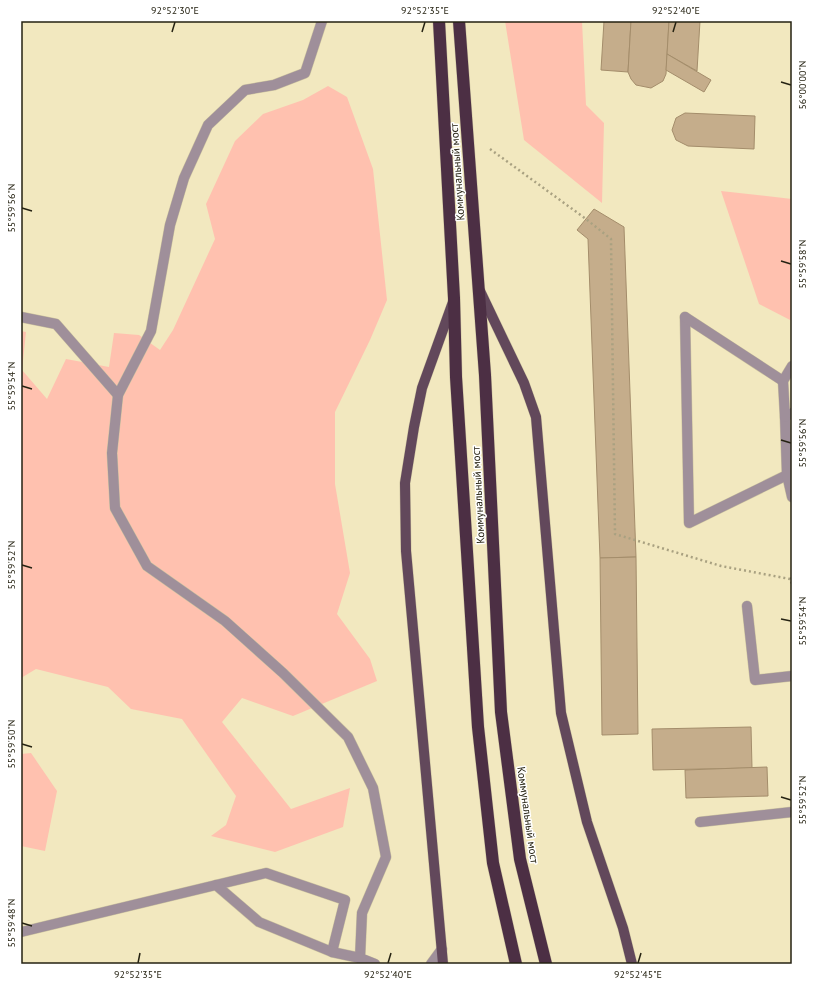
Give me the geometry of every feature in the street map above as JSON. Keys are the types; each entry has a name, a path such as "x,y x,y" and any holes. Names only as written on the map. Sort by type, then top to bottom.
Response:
{"highway":[{"name":"Коммунальный мост","path":"439,21 454,298 456,377 478,727 493,863 516,964"},
{"name":"Коммунальный мост","path":"459,21 480,290 500,712 520,858 546,964"}],"main road":[{"path":"480,290 524,383 536,417 562,713 587,822 623,928 632,964"},
{"path":"443,964 406,551 405,483 422,388 454,298"}],"lane":[{"path":"322,21 305,73 274,85 245,90 208,125 184,178 170,225 151,331 118,395 112,453 115,508 147,566 224,621 283,672 348,737 373,788 386,857 362,913 361,961"},
{"path":"21,317 56,324 118,395"},
{"path":"783,381 684,318 689,523 787,475"},
{"path":"792,366 783,381 789,415 787,475 792,497"},
{"path":"747,606 755,680 792,676"},
{"path":"700,822 792,812"},
{"path":"21,932 266,872 345,900 332,952"},
{"path":"216,885 259,922 332,952 375,964"},
{"path":"431,964 442,949"}],"path":[{"path":"490,149 611,239 615,534 721,566 791,578 792,584"}],"shaded area":[{"path":"505,21 582,21 586,105 604,123 602,203 524,140"},
{"path":"328,86 347,97 373,169 387,300 370,340 335,412 335,484 350,573 337,614 370,659 377,681 293,716 242,698 222,722 291,809 350,788 343,827 275,852 211,836 226,825 236,796 182,719 131,709 108,687 36,669 21,678 21,331 26,332 22,370 47,399 66,359 109,367 114,333 139,335 160,350 173,330 215,239 206,204 235,141 263,114 303,100"},
{"path":"721,191 792,199 792,321 759,304"},
{"path":"31,753 57,791 45,851 21,846 21,754"}],"building":[{"path":"604,21 631,21 628,72 601,70"},
{"path":"631,21 669,21 666,74 663,81 651,88 636,85 628,72"},
{"path":"669,21 700,21 697,71 667,54"},
{"path":"667,54 711,80 704,92 666,70"},
{"path":"685,113 755,116 754,149 688,146 676,140 672,130 676,118"},
{"path":"594,209 624,227 636,557 600,558 588,239 577,230"},
{"path":"636,557 638,734 602,735 600,558"},
{"path":"751,727 752,768 653,770 652,729"},
{"path":"767,767 768,796 686,798 685,770"}]}
